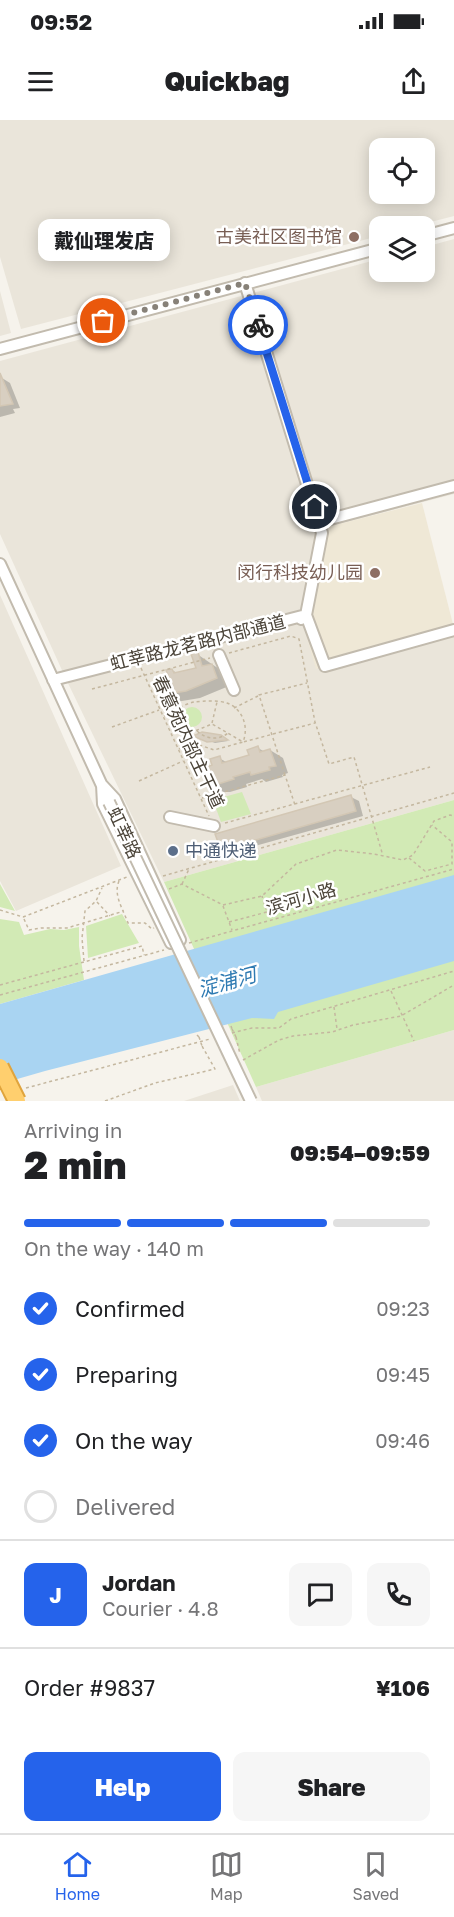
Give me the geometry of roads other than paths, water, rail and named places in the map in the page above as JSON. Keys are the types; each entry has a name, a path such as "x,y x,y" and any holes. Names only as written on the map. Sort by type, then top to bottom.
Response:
{"highway":[{"path":"0,1066 17,1101"}],"street":[{"path":"435,233 454,228"},
{"path":"0,349 369,251"},
{"name":"虹莘路龙茗路内部通道","path":"53,680 303,617 322,533 245,283"},
{"path":"319,522 454,486"},
{"name":"虹莘路","path":"0,564 109,802 251,1101"},
{"path":"303,617 326,666 454,630"},
{"path":"219,655 234,690"},
{"path":"102,785 115,799 180,940 171,943 136,874 103,804 102,785"},
{"path":"170,817 214,826"}],"water":[{"name":"淀浦河","path":"454,875 454,961 278,1012 274,1019 252,1018 0,1084 0,1004"}],"place":[{"name":"古美社区图书馆","path":"354,237"},
{"name":"戴仙理发店","path":"103,321"},
{"name":"闵行科技幼儿园","path":"375,573"},
{"name":"中通快递","path":"173,851"}]}
